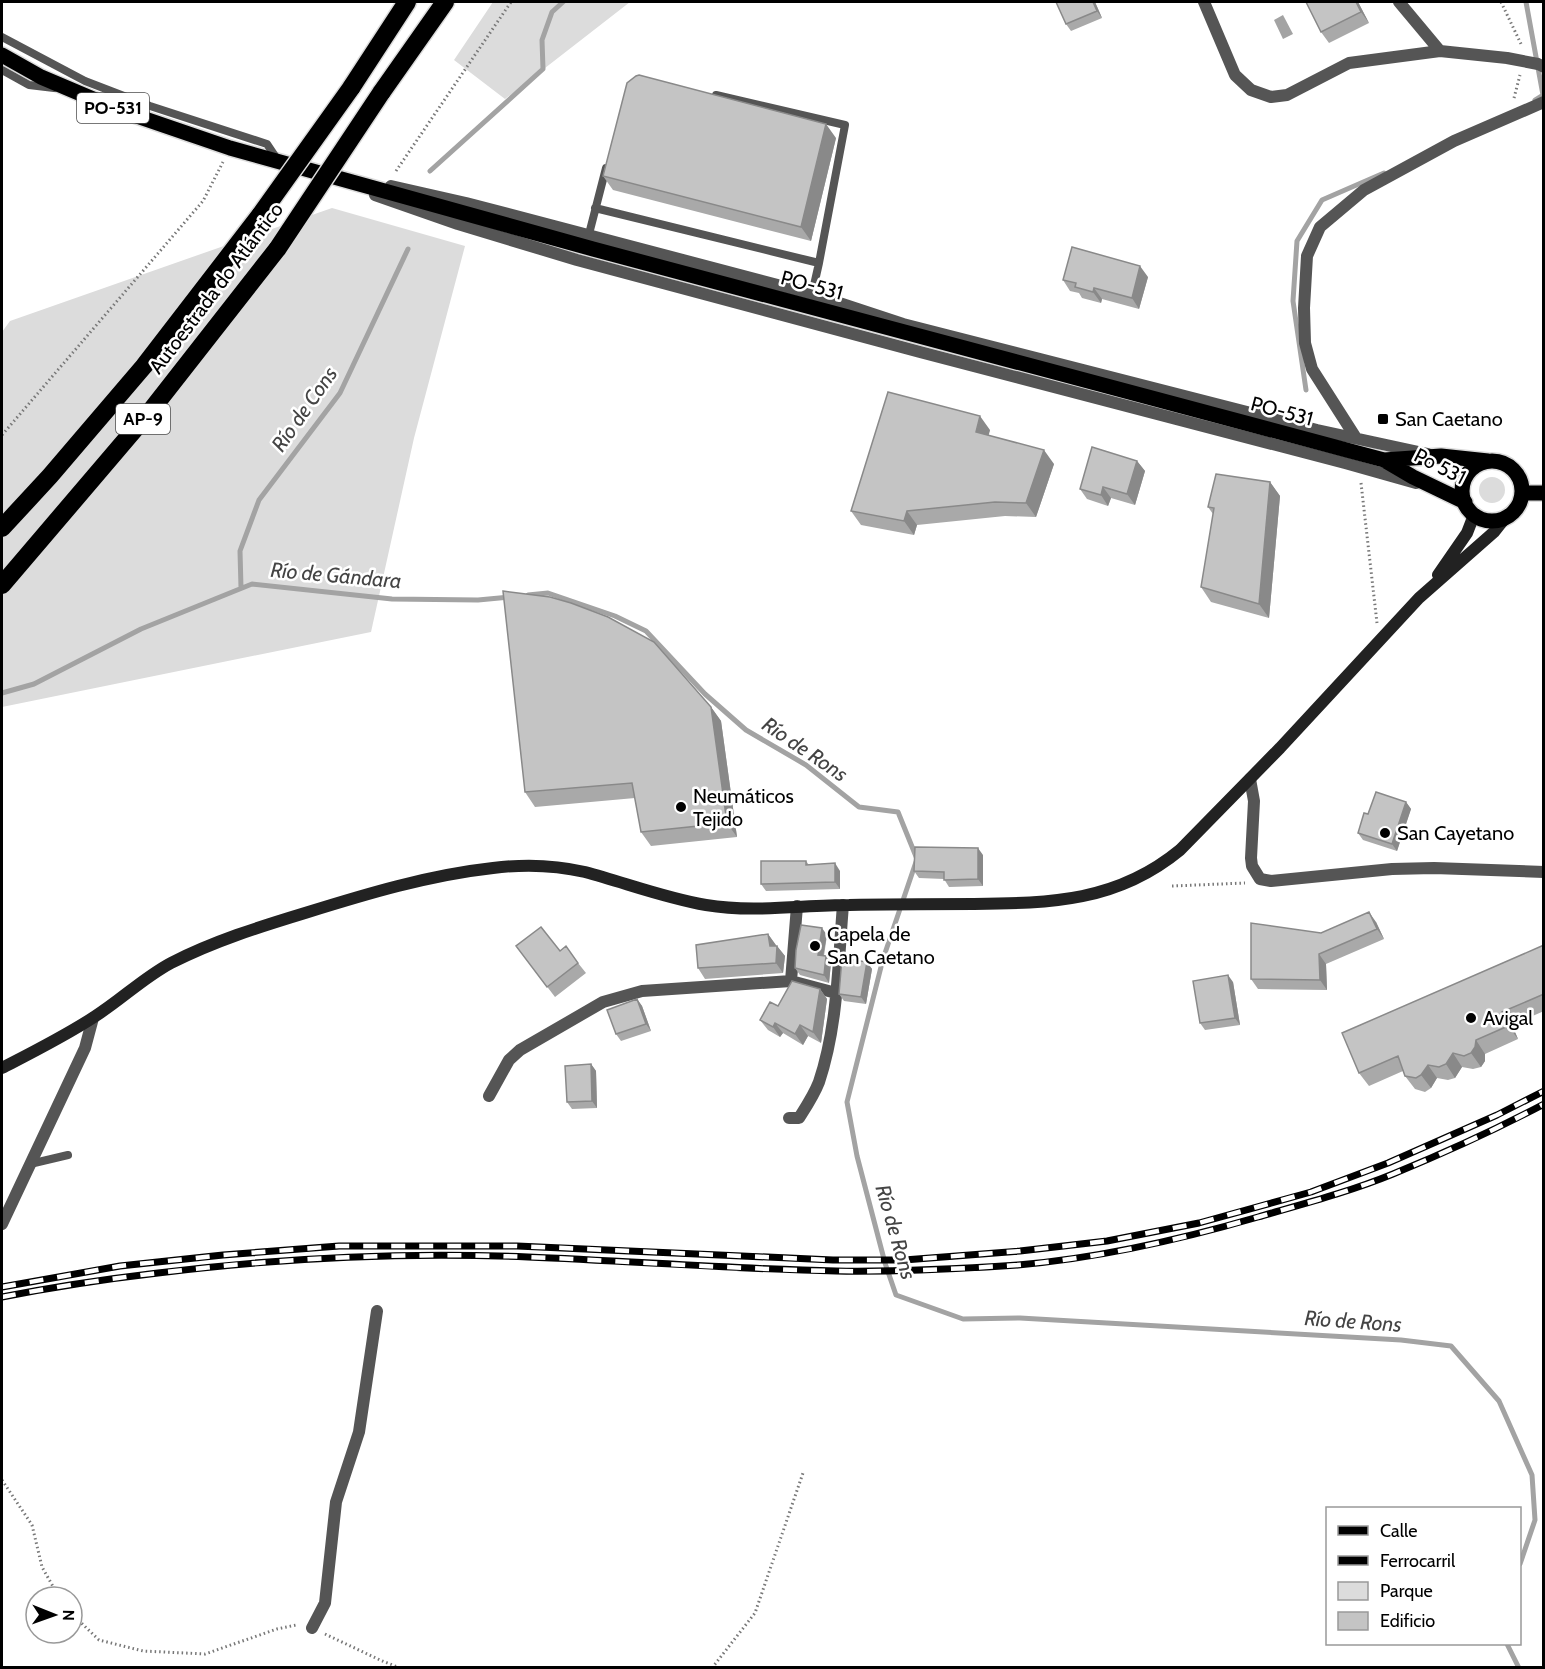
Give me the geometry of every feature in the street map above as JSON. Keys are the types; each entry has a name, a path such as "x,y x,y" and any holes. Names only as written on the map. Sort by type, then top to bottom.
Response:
{"highway":[{"name":"Autoestrada do Atlántico","path":"2,528 50,476 144,366 261,214 351,88 407,2"},
{"name":"Autoestrada do Atlántico","path":"2,585 152,409 278,248 381,93 445,2"}],"main road":[{"name":"PO-531","path":"2,55 41,77 119,110 230,148 592,249 1384,460"},
{"name":"PO-531","path":"1441,456 1488,461"},
{"name":"Po 531","path":"1384,460 1441,456"},
{"name":"Po 531","path":"1384,460 1469,508"},
{"path":"2,1068 93,1018 147,977 210,944 347,900 472,870 528,865 550,866 584,872 632,887 706,905 756,908 885,904 994,904 1066,900 1107,890 1162,864 1180,850 1427,591 1494,532 1517,508 1522,493 1519,478 1512,468 1500,462 1488,461 1478,465 1466,476 1463,486 1469,508 1467,533 1427,591"},
{"path":"1522,493 1544,493"},
{"path":"1469,508 1486,520 1505,518"}],"street":[{"path":"1204,2 1235,75 1251,90 1271,97 1287,95 1349,63 1440,51 1507,58 1539,63 1544,67"},
{"path":"1399,2 1440,51"},
{"path":"1356,438 1312,369 1305,343 1307,256 1320,227 1364,190 1454,141 1544,102"},
{"path":"357,184 387,185"},
{"name":"PO-531","path":"357,184 378,196 458,224 576,260 1438,489"},
{"name":"PO-531","path":"387,185 589,234 812,294 903,324 1317,430 1441,456"},
{"path":"1250,779 1254,801 1251,866 1260,879 1270,881 1392,869 1434,868 1544,872"},
{"path":"789,1118 799,1118 818,1084 835,1015 843,905"},
{"path":"791,981 797,906"},
{"path":"489,1096 509,1060 520,1050 603,1002 642,991 791,981 836,993"},
{"path":"2,1224 86,1048 93,1018"},
{"path":"312,1628 325,1604 336,1502 359,1432 377,1311"}],"lane":[{"path":"2,36 85,81 150,106 267,144 279,162"},
{"path":"2,70 29,85 70,89"},
{"path":"712,95 845,125 812,294"},
{"path":"589,234 608,163"},
{"path":"595,208 819,263"},
{"path":"30,1164 68,1155"}],"path":[{"path":"387,185 511,2"},
{"path":"2,435 203,201 230,148"},
{"path":"1360,467 1378,641"},
{"path":"1172,886 1270,881"},
{"path":"712,1668 755,1613 803,1473"},
{"path":"2,1480 32,1525 42,1568 51,1585"},
{"path":"84,1626 99,1640 143,1651 205,1654 295,1625 312,1628 400,1668"}],"green space":[{"path":"493,2 630,2 505,99 454,60"},
{"path":"332,208 465,246 414,438 371,632 2,707 2,332 10,321"},
{"path":"1492,477 1501,481 1505,490 1501,499 1492,503 1483,499 1479,490 1483,481"}],"shaded area":[{"path":"1283,15 1293,34 1283,39 1274,20"}],"building":[{"path":"1056,2 1093,2 1097,11 1066,24"},
{"path":"1306,2 1356,2 1361,12 1321,32"},
{"path":"639,75 826,124 801,227 603,176 627,83"},
{"path":"1072,247 1140,266 1132,298 1094,288 1093,292 1075,287 1076,283 1063,280"},
{"path":"888,392 980,416 976,432 1044,450 1026,503 995,502 907,511 904,521 851,511"},
{"path":"1092,447 1137,461 1127,494 1103,487 1101,495 1080,489"},
{"path":"1216,474 1270,482 1259,604 1201,587 1214,508 1208,507"},
{"path":"503,591 550,597 571,603 608,617 654,642 711,707 727,823 641,832 632,783 525,792"},
{"path":"1376,792 1406,802 1392,844 1358,833 1364,813 1368,814"},
{"path":"915,847 978,848 978,879 944,880 944,872 914,871"},
{"path":"761,861 806,861 806,865 835,863 835,882 761,884"},
{"path":"1369,912 1377,929 1319,954 1320,980 1251,979 1251,923 1321,933"},
{"path":"801,925 822,928 818,955 826,956 824,975 795,968"},
{"path":"541,927 560,951 566,946 578,963 547,987 516,946"},
{"path":"768,934 770,946 777,946 776,963 698,968 696,945"},
{"name":"Avigal","path":"1544,945 1544,994 1502,1012 1508,1026 1476,1040 1471,1053 1464,1056 1453,1053 1446,1064 1439,1067 1428,1065 1416,1078 1405,1076 1398,1056 1359,1073 1342,1033"},
{"path":"842,958 867,962 861,997 839,994"},
{"path":"1228,975 1235,1018 1200,1023 1193,981"},
{"path":"792,981 820,989 813,1032 800,1025 795,1034 775,1023 773,1027 760,1020 770,1002 778,1006"},
{"path":"637,999 646,1024 616,1034 607,1010"},
{"path":"591,1064 592,1101 567,1102 565,1066"}],"waterway":[{"name":"Río de Cons","path":"430,171 543,69 542,40 552,12 563,2"},
{"path":"1526,2 1543,95 1535,100"},
{"path":"1306,390 1293,301 1297,241 1322,200 1384,173"},
{"name":"Río de Cons","path":"241,588 240,551 259,500 340,393 408,249"},
{"name":"Río de Gándara","path":"2,693 34,684 141,629 252,584 392,599 478,600 510,597"},
{"name":"Río de Rons","path":"528,595 548,593 615,616 646,631 705,694 746,730 806,765 859,807 898,812 917,859 883,959 847,1102 857,1156 885,1263 896,1295 963,1319 1020,1318 1401,1340 1451,1346 1499,1401 1532,1475 1535,1520 1521,1561"},
{"name":"Río de Rons","path":"1508,1645 1519,1668"}],"railway":[{"path":"2,1287 120,1266 339,1246 517,1246 833,1260 904,1260 1020,1251 1107,1241 1199,1223 1311,1192 1388,1163 1497,1115 1544,1091"},
{"path":"2,1297 138,1275 250,1263 389,1256 528,1257 836,1271 950,1269 1048,1262 1109,1253 1169,1240 1343,1192 1431,1158 1544,1104"}],"place":[{"name":"San Caetano","path":"1383,419"},
{"name":"Neumáticos Tejido","path":"681,807"},
{"name":"San Cayetano","path":"1385,833"},
{"name":"Capela de San Caetano","path":"815,946"},
{"name":"Avigal","path":"1471,1018"}]}
